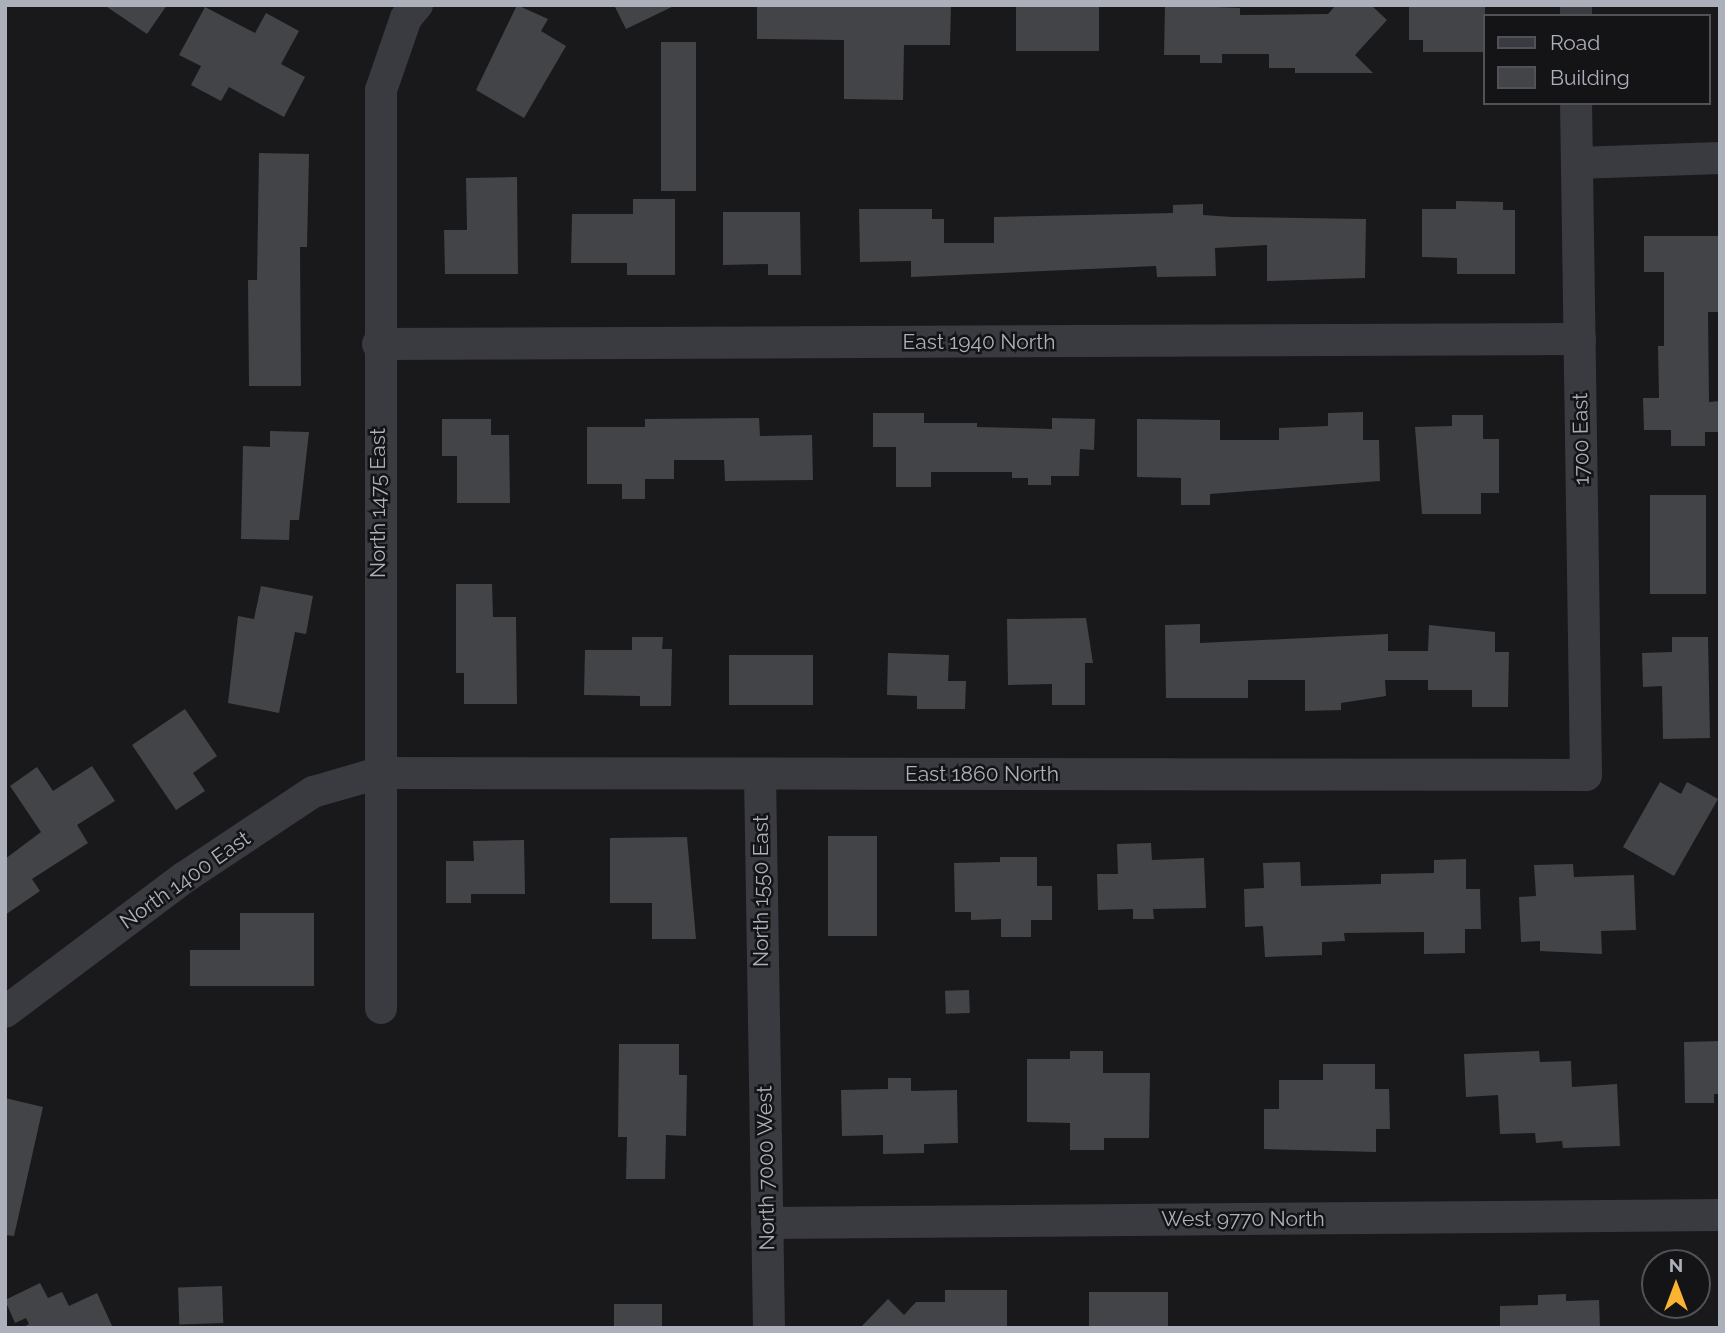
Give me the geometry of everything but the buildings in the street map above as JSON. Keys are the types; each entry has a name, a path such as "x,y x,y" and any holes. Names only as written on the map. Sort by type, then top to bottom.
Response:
{"street":[{"name":"North 1475 East","path":"381,1008 378,344 381,90 402,9"},
{"name":"1700 East","path":"1576,105 1586,775"},
{"path":"1577,163 1720,158"},
{"name":"East 1940 North","path":"378,344 1580,339"},
{"name":"East 1860 North","path":"379,773 1586,775"},
{"name":"North 1400 East","path":"5,1012 185,877 313,792 379,773"},
{"name":"North 1550 East","path":"760,774 762,1008"},
{"name":"North 7000 West","path":"762,1008 769,1328"},
{"name":"West 9770 North","path":"767,1223 1720,1215"}]}
